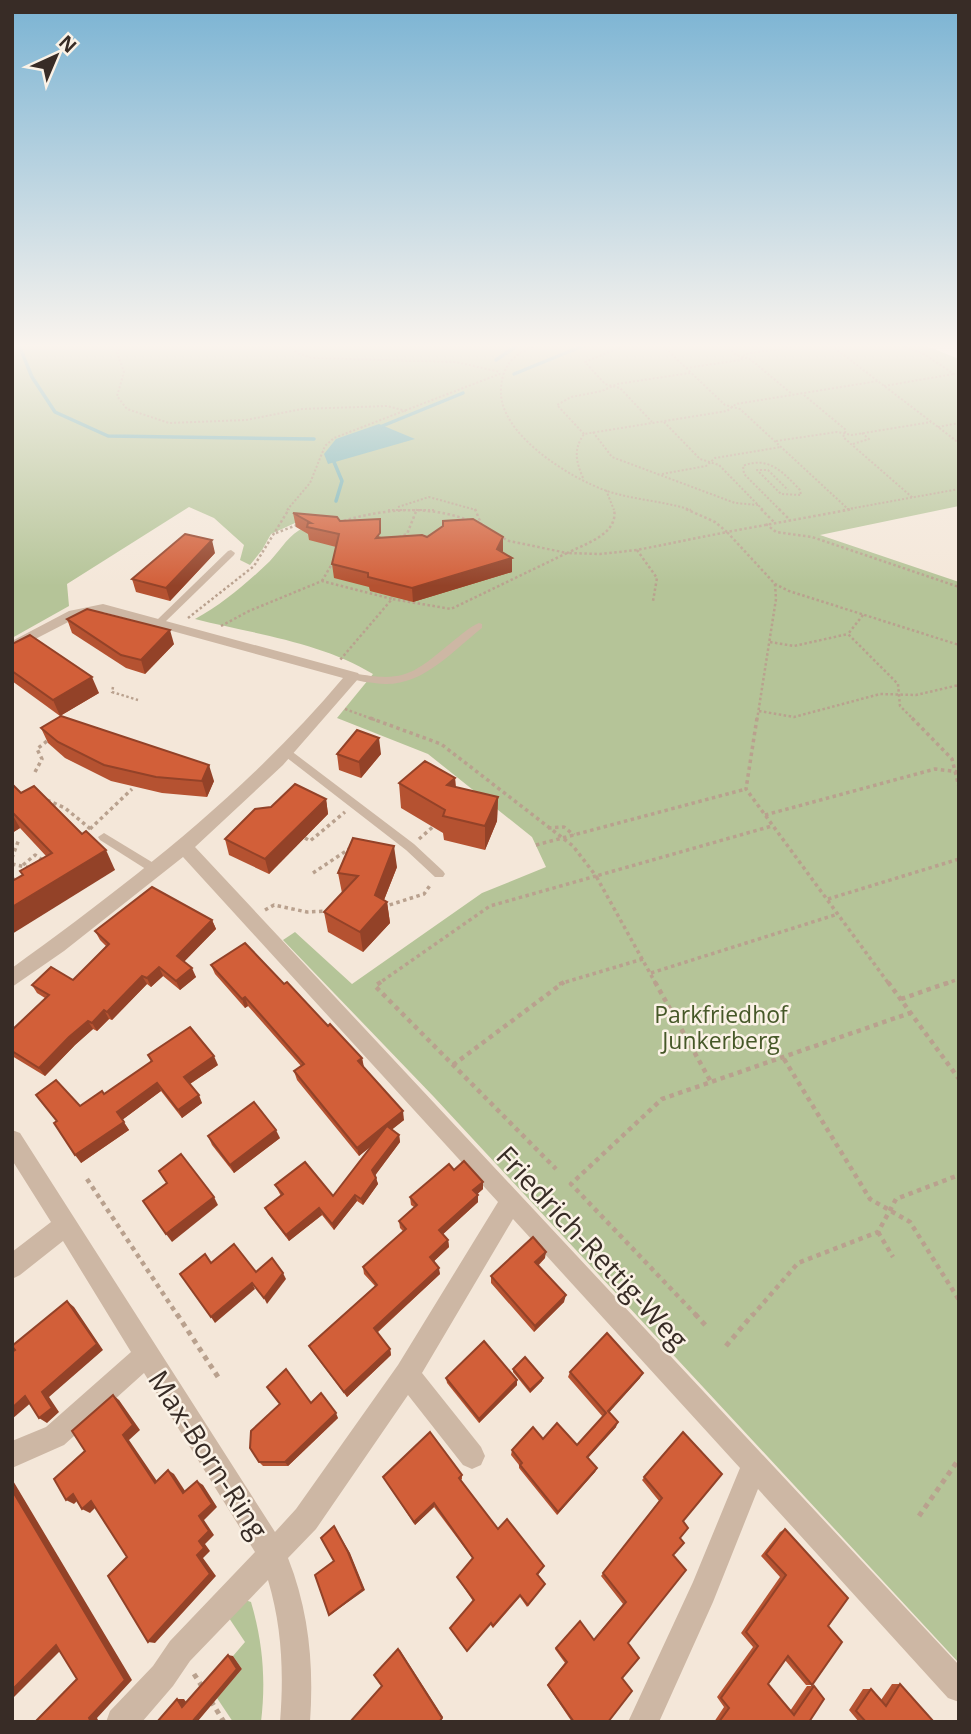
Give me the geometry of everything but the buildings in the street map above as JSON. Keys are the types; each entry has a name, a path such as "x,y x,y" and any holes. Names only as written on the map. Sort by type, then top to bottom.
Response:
{"street":[{"path":"12,647 64,618 93,609 121,611 353,676 286,751 184,846 12,979"},
{"name":"Friedrich-Rettig-Weg","path":"184,846 959,1687"},
{"name":"Max-Born-Ring","path":"12,1140 272,1553 285,1584 298,1653 295,1722"},
{"path":"272,1553 306,1519 407,1374 511,1201"},
{"path":"12,1266 65,1225"},
{"name":"Max-Born-Ring","path":"12,1455 55,1436 146,1355"},
{"path":"407,1374 472,1456"},
{"path":"643,1722 703,1592 754,1466"},
{"name":"Max-Born-Ring","path":"121,1722 163,1676 180,1651 272,1553"}],"lane":[{"path":"160,622 232,553"},
{"path":"353,676 384,681 401,680 414,675 479,626"},
{"path":"286,751 410,847 439,874"},
{"path":"104,837 156,870"}],"path":[{"path":"177,627 254,566 276,533 281,518 310,483 325,446 345,433 370,424"},
{"path":"513,424 522,437 542,454 584,480 606,490 712,518 775,584 959,645"},
{"path":"575,424 584,434"},
{"path":"584,480 574,458 574,450 584,434 641,424"},
{"path":"666,424 700,459 719,466 775,523"},
{"path":"757,424 848,509"},
{"path":"839,424 846,430 843,437 913,498"},
{"path":"776,441 837,432 862,433 919,424"},
{"path":"934,424 959,443"},
{"path":"938,427 954,424"},
{"path":"593,432 612,457 735,503 758,505"},
{"path":"851,444 869,439 862,433"},
{"path":"661,475 706,466 715,458 781,447"},
{"path":"788,490 768,470 757,470 780,494 792,498 801,495 800,490 773,465 756,461 743,466 744,474 790,520"},
{"path":"331,524 397,508 441,510 482,526 509,541 567,553 600,554 637,550 959,489"},
{"path":"322,581 392,600 451,609 603,533 612,524 615,516 606,490"},
{"path":"397,508 405,503 429,497 475,508 482,526"},
{"path":"395,539 407,534 417,509"},
{"path":"276,533 307,523"},
{"path":"766,524 776,532 812,537 959,587"},
{"path":"637,550 657,578 653,601"},
{"path":"206,635 250,611 322,581 339,554"},
{"path":"775,584 776,598 770,642 746,789 959,1079"},
{"path":"331,669 392,600 392,587"},
{"path":"770,642 794,646 848,634 863,615"},
{"path":"848,634 898,684 900,706 952,759 959,787"},
{"path":"759,711 794,717 880,694 916,695 959,685"},
{"path":"113,687 112,692 138,700"},
{"path":"330,703 441,744 573,846 596,876 711,1082"},
{"path":"35,772 42,759 37,749 55,736"},
{"path":"765,816 935,769 956,771"},
{"path":"90,829 132,789"},
{"path":"536,845 746,789"},
{"path":"39,799 65,808 104,837"},
{"path":"305,838 310,841 355,804"},
{"path":"410,847 444,818"},
{"path":"556,1169 375,986 491,905 772,825"},
{"path":"313,873 383,826"},
{"path":"547,828 558,826 575,835"},
{"path":"12,858 19,839"},
{"path":"23,865 35,855 50,864"},
{"path":"828,899 959,859"},
{"path":"12,864 36,870"},
{"path":"381,907 424,894 439,874"},
{"path":"13,880 22,878"},
{"path":"251,919 274,905 307,912 333,909"},
{"path":"651,973 838,914"},
{"path":"453,1065 560,983 643,959"},
{"path":"900,999 959,979"},
{"path":"707,1327 571,1184 662,1099 910,1013"},
{"path":"783,1059 870,1199 910,1222 959,1300"},
{"path":"726,1346 798,1263 878,1232 896,1199 959,1175"},
{"path":"87,1179 220,1380"},
{"path":"878,1232 893,1257"},
{"path":"919,1516 959,1459"},
{"path":"180,1651 224,1722"}],"green space":[{"name":"Parkfriedhof Junkerberg","path":"12,424 959,424 959,506 820,535 959,582 959,1663 434,1097 283,940 295,932 352,984 482,893 546,867 532,837 428,754 337,718 373,674 309,646 195,619 244,585 270,561 290,537 305,527 295,523 271,534 250,565 240,560 244,545 214,518 189,507 67,584 69,606 12,638"},
{"path":"245,1600 251,1602 261,1647 261,1722 233,1722 217,1698 242,1669 233,1656 245,1642 229,1618"}],"water":[{"path":"379,424 415,439 328,464 324,454 336,439"}],"waterway":[{"path":"81,424 108,436 314,439"},
{"path":"375,429 387,424"},
{"path":"336,457 334,462 342,481 336,501"}]}
